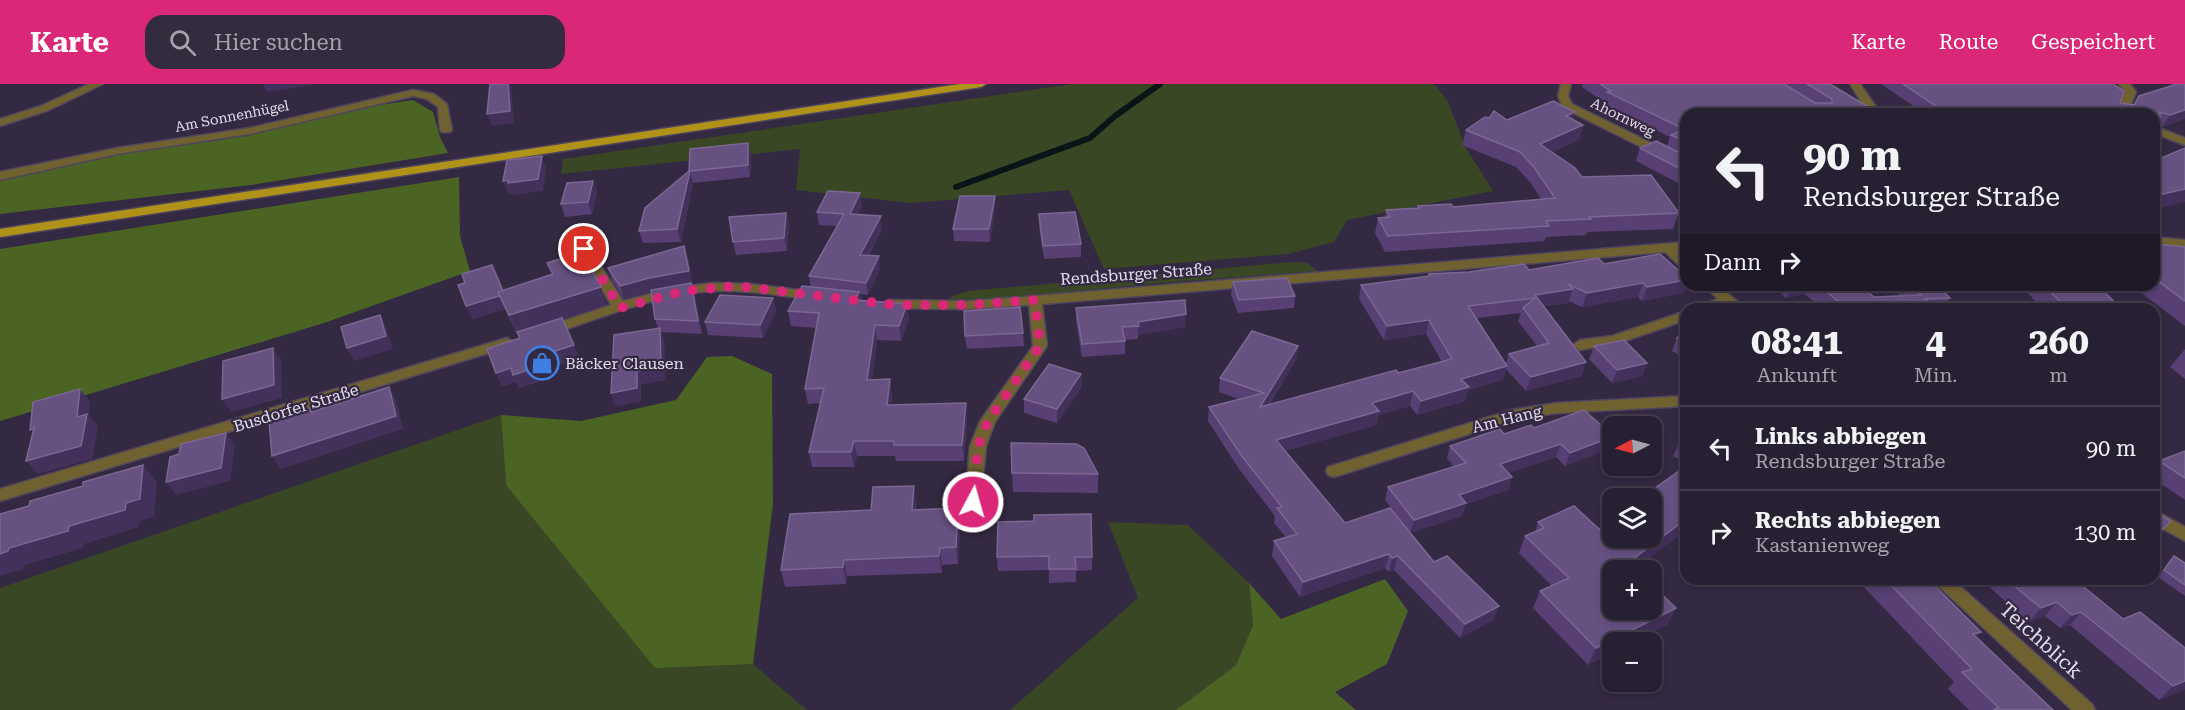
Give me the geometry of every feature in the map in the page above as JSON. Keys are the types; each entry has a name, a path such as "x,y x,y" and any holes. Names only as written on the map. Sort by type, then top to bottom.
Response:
{"main road":[{"path":"0,233 981,84"}],"street":[{"path":"0,123 45,108 98,84"},
{"name":"Ahornweg","path":"1566,84 1563,96 1567,106 1680,162"},
{"path":"1855,84 1871,108"},
{"path":"2123,108 2131,92 2124,84"},
{"name":"Am Sonnenhügel","path":"0,176 117,151 250,131 412,93 430,96 443,106 446,130"},
{"path":"2160,132 2185,142"},
{"path":"2160,241 2185,244"},
{"name":"Rendsburger Straße","path":"873,303 928,306 1035,300 1360,275 1680,246"},
{"path":"1666,247 1680,259"},
{"path":"584,249 620,308 653,297 710,287 737,286 831,298"},
{"path":"1717,291 1731,303"},
{"path":"973,502 978,446 988,421 1040,346 1035,300"},
{"path":"1719,303 1727,300"},
{"name":"Busdorfer Straße","path":"0,495 620,308"},
{"path":"1580,345 1614,340 1680,317"},
{"name":"Am Hang","path":"1334,471 1512,415 1557,408 1680,401"},
{"path":"2160,520 2185,535"},
{"name":"Teichblick","path":"1947,585 2085,710"}],"green space":[{"path":"1072,84 1434,84 1447,100 1466,148 1493,191 1347,220 1334,242 1288,254 1104,269 1069,190 910,203 796,190 800,149 561,174 563,159"},
{"path":"413,100 433,112 440,137 448,153 251,185 0,214 0,179 114,155 247,136 361,108"},
{"path":"459,177 460,236 470,271 324,323 0,421 0,249"},
{"path":"1293,262 1307,263 1318,271 995,299 952,301 950,297 968,291"},
{"path":"732,356 772,374 773,504 753,664 655,668 506,485 501,415 581,421 676,400 707,357"},
{"path":"501,415 506,485 732,664 753,664 807,710 0,710 0,588"},
{"path":"1108,522 1188,525 1249,583 1253,625 1236,665 1176,710 1010,710 1138,598"},
{"path":"1385,579 1408,611 1387,664 1335,692 1356,710 1176,710 1236,665 1253,625 1249,583 1281,619"}],"building":[{"path":"490,84 508,84 510,111 487,114"},
{"path":"1600,84 1784,84 1815,103 1832,103 1832,99 1807,84 1830,84 1870,108 1680,108 1680,127 1607,92 1611,91"},
{"path":"1903,84 2113,84 2124,91 2120,103 2134,105 2139,96 2177,84 2185,84 2185,110 2170,115 2160,112 2160,108 1939,108"},
{"path":"1553,101 1575,112 1566,116 1583,125 1540,144 1575,168 1582,177 1651,175 1679,213 1589,217 1591,219 1546,221 1549,226 1388,236 1378,218 1390,217 1386,210 1555,198 1534,167 1520,152 1466,130 1485,117 1489,118 1494,111 1507,120"},
{"path":"1680,131 1680,139 1671,135"},
{"path":"1656,141 1680,153 1680,169 1640,148"},
{"path":"748,143 748,165 690,171 677,229 639,231 645,208 689,171 690,149"},
{"path":"2185,148 2185,189 2160,195 2160,158"},
{"path":"542,156 538,179 508,183 508,180 503,181 507,160"},
{"path":"593,181 588,202 561,204 567,183"},
{"path":"828,191 860,193 850,214 881,216 860,255 879,256 866,283 809,276 844,214 817,212"},
{"path":"960,196 995,196 989,229 953,229"},
{"path":"1075,212 1081,244 1043,246 1039,214"},
{"path":"786,213 784,238 733,242 729,217"},
{"path":"2160,245 2185,247 2185,301 2160,282"},
{"path":"684,246 689,271 620,286 608,268"},
{"path":"582,252 601,287 509,315 498,292 553,274 547,263"},
{"path":"1660,254 1680,272 1680,281 1647,287 1643,283 1587,293 1568,284 1573,289 1535,295 1586,362 1531,377 1509,354 1549,343 1523,308 1535,298 1468,306 1507,366 1461,379 1469,387 1421,401 1413,391 1372,403 1379,411 1276,440 1345,523 1390,508 1434,562 1447,556 1499,606 1465,624 1398,556 1392,558 1389,554 1303,582 1274,541 1297,534 1277,508 1282,507 1241,455 1209,407 1264,393 1220,378 1252,331 1298,346 1260,407 1396,370 1398,373 1452,359 1429,320 1387,326 1361,285 1430,276 1429,274 1469,272 1524,264 1529,270 1598,258 1604,264"},
{"path":"492,265 503,291 498,292 499,296 466,306 458,285 465,283 462,274"},
{"path":"1287,278 1295,296 1239,300 1233,282"},
{"path":"691,283 698,321 655,319 651,290"},
{"path":"802,286 859,292 855,300 907,304 899,326 875,325 867,380 890,379 887,405 966,403 962,445 894,445 894,441 854,441 851,452 809,452 824,388 805,389 819,313 788,311"},
{"path":"1826,291 1867,291 1874,297 1921,295 1917,291 1943,291 1950,298 1925,299 1929,303 1840,303"},
{"path":"2049,291 2103,291 2116,303 2062,303"},
{"path":"720,295 773,298 760,325 705,322"},
{"path":"1185,300 1186,314 1138,322 1139,326 1122,327 1125,341 1082,344 1076,308"},
{"path":"1020,307 1023,333 965,336 964,311"},
{"path":"380,315 386,336 347,348 341,327"},
{"path":"562,318 574,345 536,357 540,366 513,375 511,368 496,373 487,349 520,338 517,332"},
{"path":"660,328 661,367 637,371 637,388 611,393 614,335"},
{"path":"1624,340 1647,363 1617,370 1594,346"},
{"path":"273,348 274,385 222,399 223,361"},
{"path":"1049,364 1081,374 1057,409 1024,399"},
{"path":"389,387 396,416 272,456 269,421 310,408 311,412"},
{"path":"80,389 77,417 87,414 81,446 26,461 34,428 30,430 33,402"},
{"path":"1584,410 1602,426 1602,441 1570,453 1561,444 1500,464 1512,477 1459,495 1466,503 1414,520 1388,487 1466,463 1450,446 1500,429 1504,434 1531,425 1534,428"},
{"path":"226,433 221,468 166,482 170,457 179,454 181,444"},
{"path":"1011,443 1076,444 1084,448 1098,474 1012,473"},
{"path":"2185,451 2185,478 2160,462"},
{"path":"143,465 140,499 126,503 125,510 69,526 68,531 9,548 8,551 0,554 0,514 29,506 30,501 83,486 83,482"},
{"path":"1680,470 1680,524 1662,537 1662,488 1655,488"},
{"path":"914,486 912,510 958,508 956,547 940,548 939,556 844,560 843,567 781,570 790,514 871,510 873,487"},
{"path":"1574,506 1599,529 1602,527 1602,548 1648,548 1632,560 1602,560 1602,620 1652,620 1628,632 1602,632 1602,645 1596,648 1540,591 1569,578 1525,536 1544,528 1538,522"},
{"path":"1091,514 1092,557 1075,557 1076,569 1049,569 1049,556 997,557 998,522 1034,521 1034,515"},
{"path":"2160,515 2171,521 2160,532"},
{"path":"2174,556 2185,563 2185,585 2164,570"},
{"path":"1891,585 1934,585 1981,632 1973,634 2053,710 1993,710 1999,708 1962,672 1972,669"},
{"path":"2013,585 2081,585 2123,619 2140,612 2185,648 2185,681 2173,686 2081,612 2072,615 2057,602 2041,608"},
{"path":"1662,595 1676,608 1662,615"}],"waterway":[{"path":"956,187 1090,138 1115,116 1160,84"}],"place":[{"name":"Bäcker Clausen","path":"542,363"}],"route":[{"path":"584,249 620,308 653,297 684,291 737,286 895,305 968,305 1035,300 1041,337 1040,346 988,421 978,446 973,502"}]}
